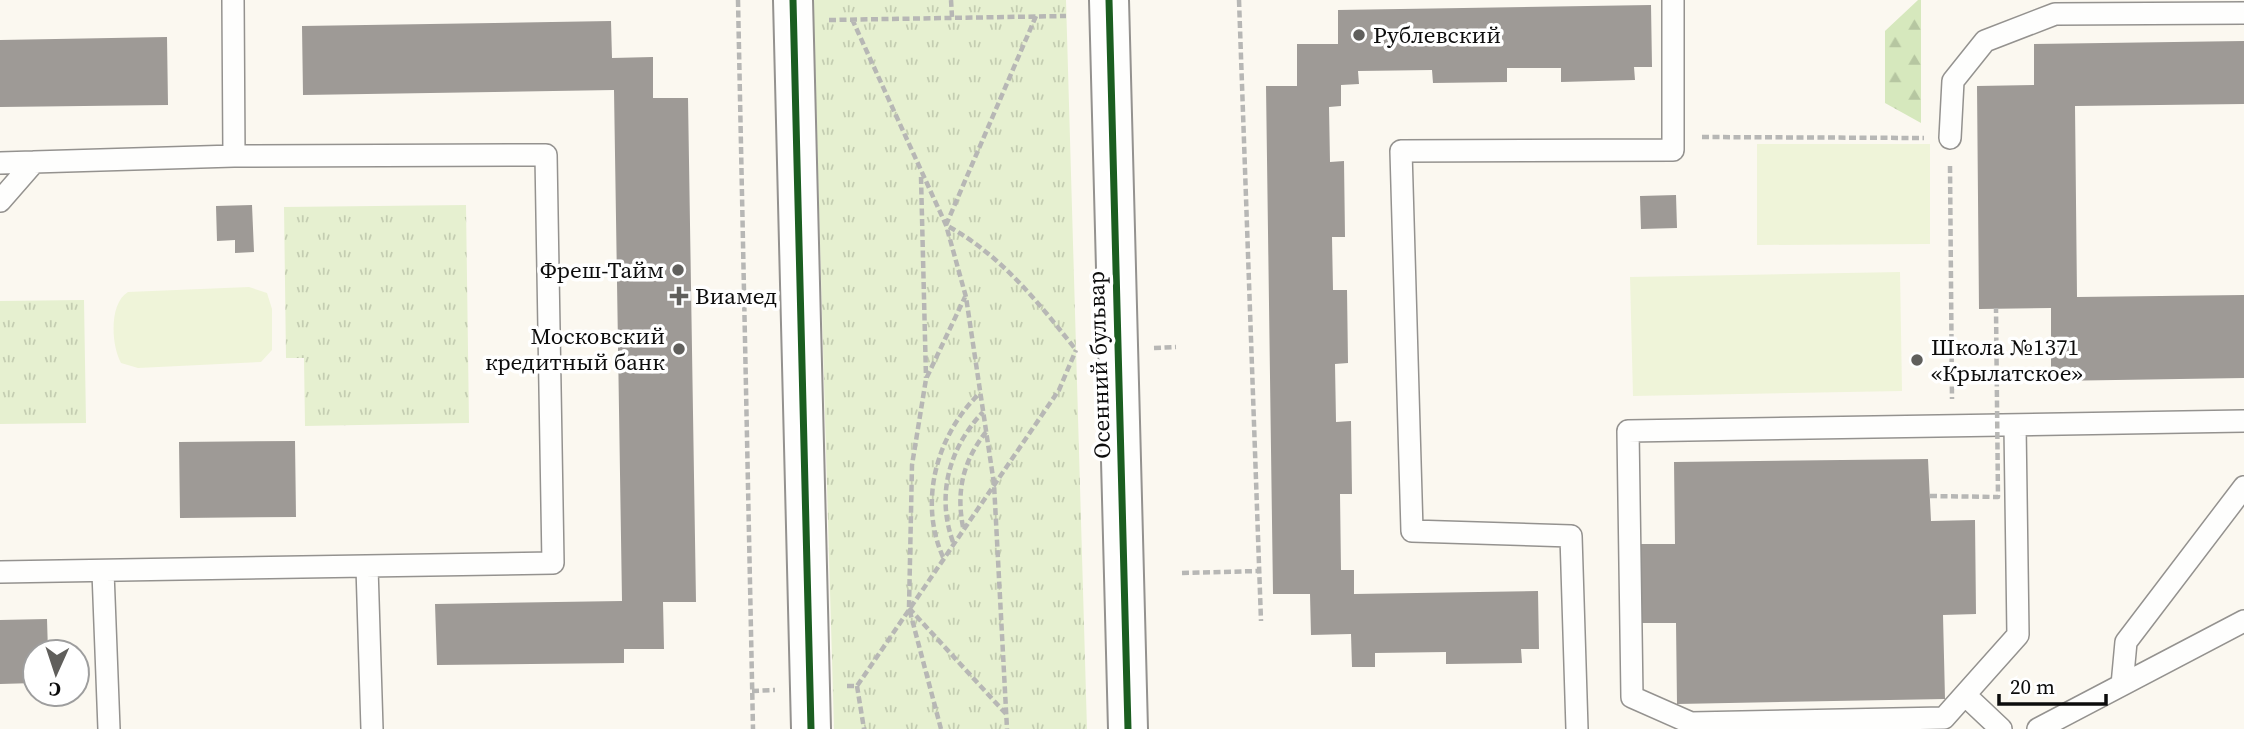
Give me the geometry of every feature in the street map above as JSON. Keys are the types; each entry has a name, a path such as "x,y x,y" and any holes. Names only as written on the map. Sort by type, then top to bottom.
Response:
{"street":[{"path":"793,0 811,729"},
{"name":"Осенний бульвар","path":"1109,0 1128,729"}],"lane":[{"path":"233,0 234,156"},
{"path":"1577,729 1571,536 1412,531 1401,151 1673,150 1673,0"},
{"path":"1950,138 1953,81 1984,41 2055,14 2244,13"},
{"path":"0,163 234,156 546,155 553,563 8,572 0,556"},
{"path":"0,201 34,162"},
{"path":"2015,425 2018,635 1944,718 1691,726 1632,697 1628,431 2244,421"},
{"path":"2122,685 2126,642 2244,487"},
{"path":"367,567 372,729"},
{"path":"103,572 109,729"},
{"path":"2038,729 2244,621"},
{"path":"1965,695 2001,729"}],"path":[{"path":"738,0 753,729"},
{"path":"951,0 952,17"},
{"path":"1239,0 1261,621"},
{"path":"946,225 1036,16"},
{"path":"827,20 1066,16"},
{"path":"852,19 946,225 966,296 994,484 1007,729"},
{"path":"1701,137 1950,138 1953,427"},
{"path":"921,172 926,379 912,465 909,608 941,729"},
{"path":"864,729 857,685 1059,390 1076,350 1037,298 977,242 946,225"},
{"path":"926,379 966,296"},
{"path":"1930,496 1998,497 1996,308"},
{"path":"943,558 934,530 933,480 951,431 967,406 980,393"},
{"path":"953,543 945,501 948,471 961,440 983,412"},
{"path":"964,528 960,499 964,471 975,446 986,432"},
{"path":"1182,573 1259,571"},
{"path":"909,608 1007,715"},
{"path":"846,686 857,685"}],"green space":[{"path":"813,0 1066,0 1087,729 834,729"},
{"path":"1921,0 1921,123 1885,103 1885,31"},
{"path":"1757,144 1930,144 1930,244 1757,245"},
{"path":"466,205 469,423 305,426 304,358 286,358 284,207"},
{"path":"1900,272 1902,391 1633,396 1630,277"},
{"path":"249,287 267,293 272,309 272,350 261,362 138,368 121,363 115,346 114,325 117,305 128,292"},
{"path":"84,300 86,423 0,424 0,301"}],"building":[{"path":"1651,5 1652,67 1634,67 1635,80 1561,82 1561,68 1507,68 1507,82 1433,83 1432,70 1358,71 1359,84 1341,85 1341,106 1329,107 1330,162 1344,161 1345,237 1332,237 1333,290 1347,290 1348,363 1335,364 1336,422 1351,421 1352,494 1340,494 1341,570 1354,570 1354,594 1538,591 1539,649 1521,649 1522,663 1446,664 1446,652 1375,653 1375,667 1352,667 1351,634 1311,635 1310,594 1273,594 1266,86 1297,86 1297,44 1338,44 1338,10"},
{"path":"611,21 612,58 653,57 653,98 688,98 696,602 663,602 664,649 624,649 624,663 437,665 435,604 622,601 614,90 303,95 302,26"},
{"path":"167,37 168,105 0,107 0,40"},
{"path":"2244,41 2244,104 2075,106 2077,297 2244,295 2244,378 2051,381 2051,308 1979,309 1977,86 2034,85 2034,44"},
{"path":"1676,195 1677,228 1641,229 1640,196"},
{"path":"252,205 254,252 235,253 235,240 217,241 216,206"},
{"path":"295,441 296,517 180,518 179,442"},
{"path":"1928,459 1931,521 1975,520 1976,614 1943,615 1945,699 1677,704 1676,623 1641,623 1640,544 1675,544 1674,462"},
{"path":"47,619 48,638 21,638 21,683 0,684 0,620"}],"cycle path":[{"path":"793,0 811,729"},
{"path":"1109,0 1128,729"}],"place":[{"name":"Рублевский","path":"1359,35"},
{"name":"Фреш-Тайм","path":"678,270"},
{"name":"Виамед","path":"679,296"},
{"name":"Московский кредитный банк","path":"679,349"},
{"name":"Школа №1371 «Крылатское»","path":"1917,360"}]}
